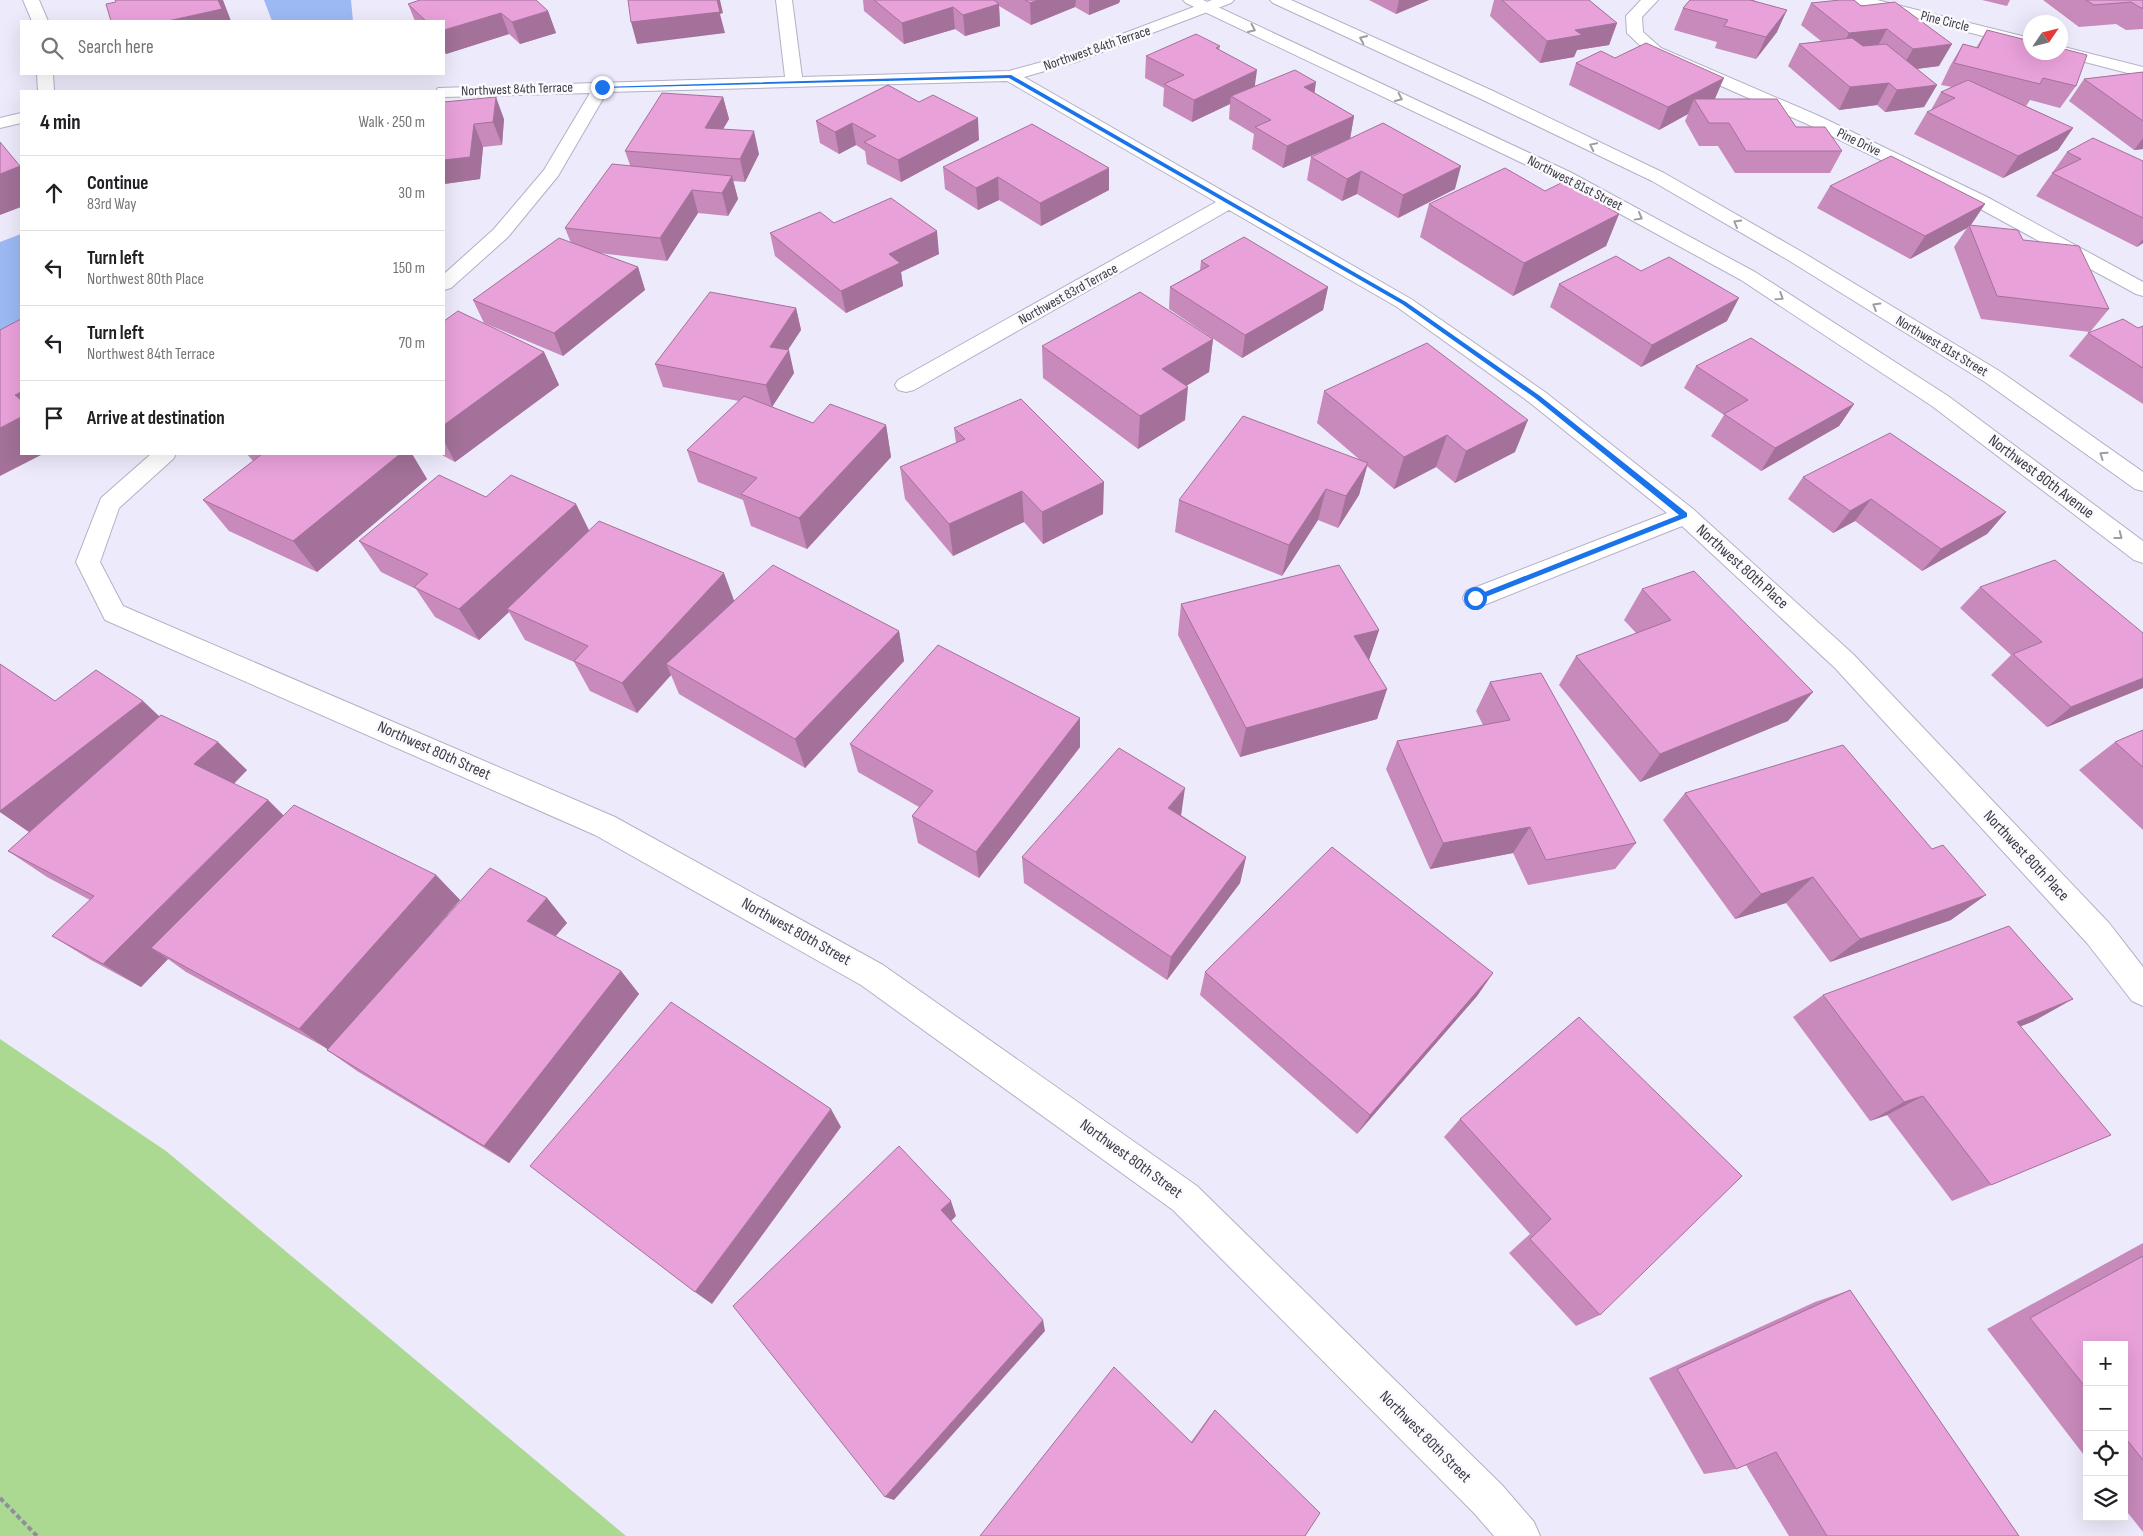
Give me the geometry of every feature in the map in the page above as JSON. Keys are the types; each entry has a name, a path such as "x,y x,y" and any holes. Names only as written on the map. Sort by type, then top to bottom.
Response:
{"street":[{"path":"31,0 40,20"},
{"path":"784,0 794,81"},
{"name":"Northwest 81st Street","path":"1191,0 1564,176 1748,276 1940,401"},
{"name":"Northwest 84th Terrace","path":"445,92 1010,76 1070,59 1226,0"},
{"name":"Northwest 81st Street","path":"1278,0 1487,95 1658,177 1795,256 1993,377 2143,483"},
{"name":"Pine Drive","path":"1650,0 1634,16 1636,33 1655,51 1813,120 1980,200 2143,290"},
{"name":"Pine Circle","path":"1858,0 2023,41"},
{"path":"2068,53 2143,72"},
{"path":"45,75 46,90"},
{"name":"Northwest 80th Place","path":"1010,76 1404,303 1537,397 1685,515 1844,661 2098,933 2143,992"},
{"path":"445,283 501,233 552,172 602,87"},
{"path":"0,123 20,118"},
{"name":"Northwest 83rd Terrace","path":"906,385 1230,202"},
{"name":"Northwest 80th Avenue","path":"1940,401 2143,554"},
{"name":"Northwest 80th Street","path":"164,455 109,504 88,562 114,613 605,826 872,975 1185,1198 1488,1499 1520,1536"},
{"path":"1475,598 1685,515"}],"path":[{"path":"0,1498 37,1536"}],"green space":[{"path":"0,1039 166,1151 626,1536 0,1536"}],"water":[{"path":"264,0 351,0 353,20 272,20"},
{"path":"20,234 20,328 0,338 0,242"}],"building":[{"path":"115,0 218,0 222,9 172,20 111,20 106,4 116,2"},
{"path":"420,0 536,0 548,11 512,22 501,13 445,30 445,20 425,20 408,4"},
{"path":"628,0 717,0 720,12 631,22"},
{"path":"874,0 994,0 999,4 963,15 953,7 902,23"},
{"path":"1025,0 1038,0 1030,3"},
{"path":"1502,0 1589,0 1617,23 1575,30 1582,35 1547,41"},
{"path":"1690,0 1750,0 1787,10 1766,37 1724,26 1728,20 1683,8"},
{"path":"1854,0 1861,6 1895,2 1952,44 1913,49 1887,29 1849,33 1811,3"},
{"path":"2086,0 2143,0 2143,8 2131,2 2094,5"},
{"path":"1987,30 2023,39 2023,60 2068,60 2068,50 2087,55 2076,86 2043,78 2040,84 1954,63 1963,44 1978,48"},
{"path":"1196,34 1220,46 1216,48 1257,70 1194,100 1164,84 1184,75 1146,56"},
{"path":"1852,38 1863,46 1886,44 1937,85 1897,90 1889,83 1850,87 1799,44"},
{"path":"1646,43 1724,78 1668,107 1576,63 1601,51 1615,58"},
{"path":"1295,70 1316,82 1304,87 1354,116 1287,146 1255,127 1271,120 1231,96"},
{"path":"2143,72 2143,121 2084,79"},
{"path":"1968,80 2073,128 2018,156 1927,112 1955,98 1941,92"},
{"path":"888,85 919,102 933,95 978,118 898,160 864,142 876,136 852,123 835,132 816,121"},
{"path":"662,93 723,97 705,128 754,131 740,159 625,151"},
{"path":"496,97 493,122 474,124 470,157 445,160 445,102"},
{"path":"1694,99 1777,99 1796,127 1825,127 1842,151 1746,151 1729,123 1709,123"},
{"path":"1383,123 1461,166 1403,195 1361,171 1347,179 1311,157"},
{"path":"1032,124 1109,168 1040,203 998,177 976,188 943,167"},
{"path":"2093,138 2143,161 2143,218 2052,173 2081,159 2067,152"},
{"path":"0,142 20,166 0,174"},
{"path":"1891,156 1985,204 1925,236 1830,186"},
{"path":"612,164 732,176 722,193 692,190 660,238 565,228"},
{"path":"1505,168 1545,191 1563,182 1619,214 1524,263 1429,204"},
{"path":"891,198 937,231 889,254 900,263 841,291 770,233 820,212 834,223"},
{"path":"1969,225 2018,230 2023,240 2079,246 2109,309 1997,296"},
{"path":"1244,237 1328,287 1245,335 1170,287 1209,266 1201,261"},
{"path":"559,238 638,267 554,333 473,300"},
{"path":"1616,256 1641,271 1669,257 1739,298 1652,345 1559,284"},
{"path":"710,292 796,308 770,347 789,350 766,385 655,364"},
{"path":"1140,292 1213,339 1162,369 1188,387 1140,416 1042,346"},
{"path":"458,311 544,352 445,424 445,320"},
{"path":"2123,319 2138,328 2143,326 2143,368 2088,333"},
{"path":"20,320 20,392 15,395 20,399 20,418 0,428 0,330"},
{"path":"1751,338 1854,404 1775,448 1724,414 1748,400 1696,366"},
{"path":"1427,343 1528,420 1466,451 1447,435 1404,457 1324,391"},
{"path":"744,396 813,423 830,404 886,425 799,518 741,494 757,478 687,450"},
{"path":"1021,399 1104,482 1042,512 1022,491 949,524 900,467 965,439 954,428"},
{"path":"1243,416 1368,463 1346,496 1326,489 1289,545 1179,500"},
{"path":"1890,433 2006,512 1941,549 1871,499 1850,511 1803,477"},
{"path":"261,455 399,455 293,541 203,500"},
{"path":"439,475 486,497 511,475 576,504 459,609 414,587 428,574 359,541"},
{"path":"599,521 724,573 622,683 574,661 588,646 507,609"},
{"path":"2055,560 2143,633 2143,678 2071,707 2013,654 2042,642 1980,587"},
{"path":"773,565 899,631 795,739 666,664"},
{"path":"1339,565 1379,630 1354,636 1387,689 1246,728 1181,604"},
{"path":"1694,571 1813,692 1660,754 1576,656 1671,620 1642,589"},
{"path":"938,645 1080,718 976,852 912,816 933,791 850,744"},
{"path":"0,664 55,701 96,670 143,701 0,811"},
{"path":"1541,673 1636,843 1546,860 1530,827 1443,843 1397,741 1510,720 1490,682"},
{"path":"161,715 218,742 194,764 268,800 103,964 52,936 94,896 8,851"},
{"path":"2143,730 2143,767 2115,742"},
{"path":"1843,745 1932,849 1943,845 1986,895 1860,939 1813,877 1761,894 1685,793"},
{"path":"1119,748 1185,788 1168,808 1246,857 1171,957 1022,857"},
{"path":"294,805 436,875 299,1029 151,948"},
{"path":"1332,847 1493,973 1370,1115 1205,972"},
{"path":"490,868 547,898 527,921 621,971 484,1146 327,1050"},
{"path":"2009,926 2073,999 2017,1022 2111,1135 1991,1185 1923,1096 1904,1102 1823,995"},
{"path":"671,1002 831,1109 695,1292 530,1166"},
{"path":"1579,1017 1742,1176 1600,1315 1530,1239 1551,1219 1460,1119"},
{"path":"899,1146 951,1201 941,1210 1043,1320 885,1497 733,1306"},
{"path":"2143,1256 2143,1460 2128,1441 2128,1341 2083,1341 2083,1384 2030,1318"},
{"path":"1850,1290 2019,1536 1827,1536 1776,1452 1736,1469 1677,1369"},
{"path":"1114,1367 1192,1443 1215,1410 1320,1513 1305,1536 980,1536"}],"route":[{"path":"602,87 1010,76 1404,303 1537,397 1685,515 1475,598"}]}
